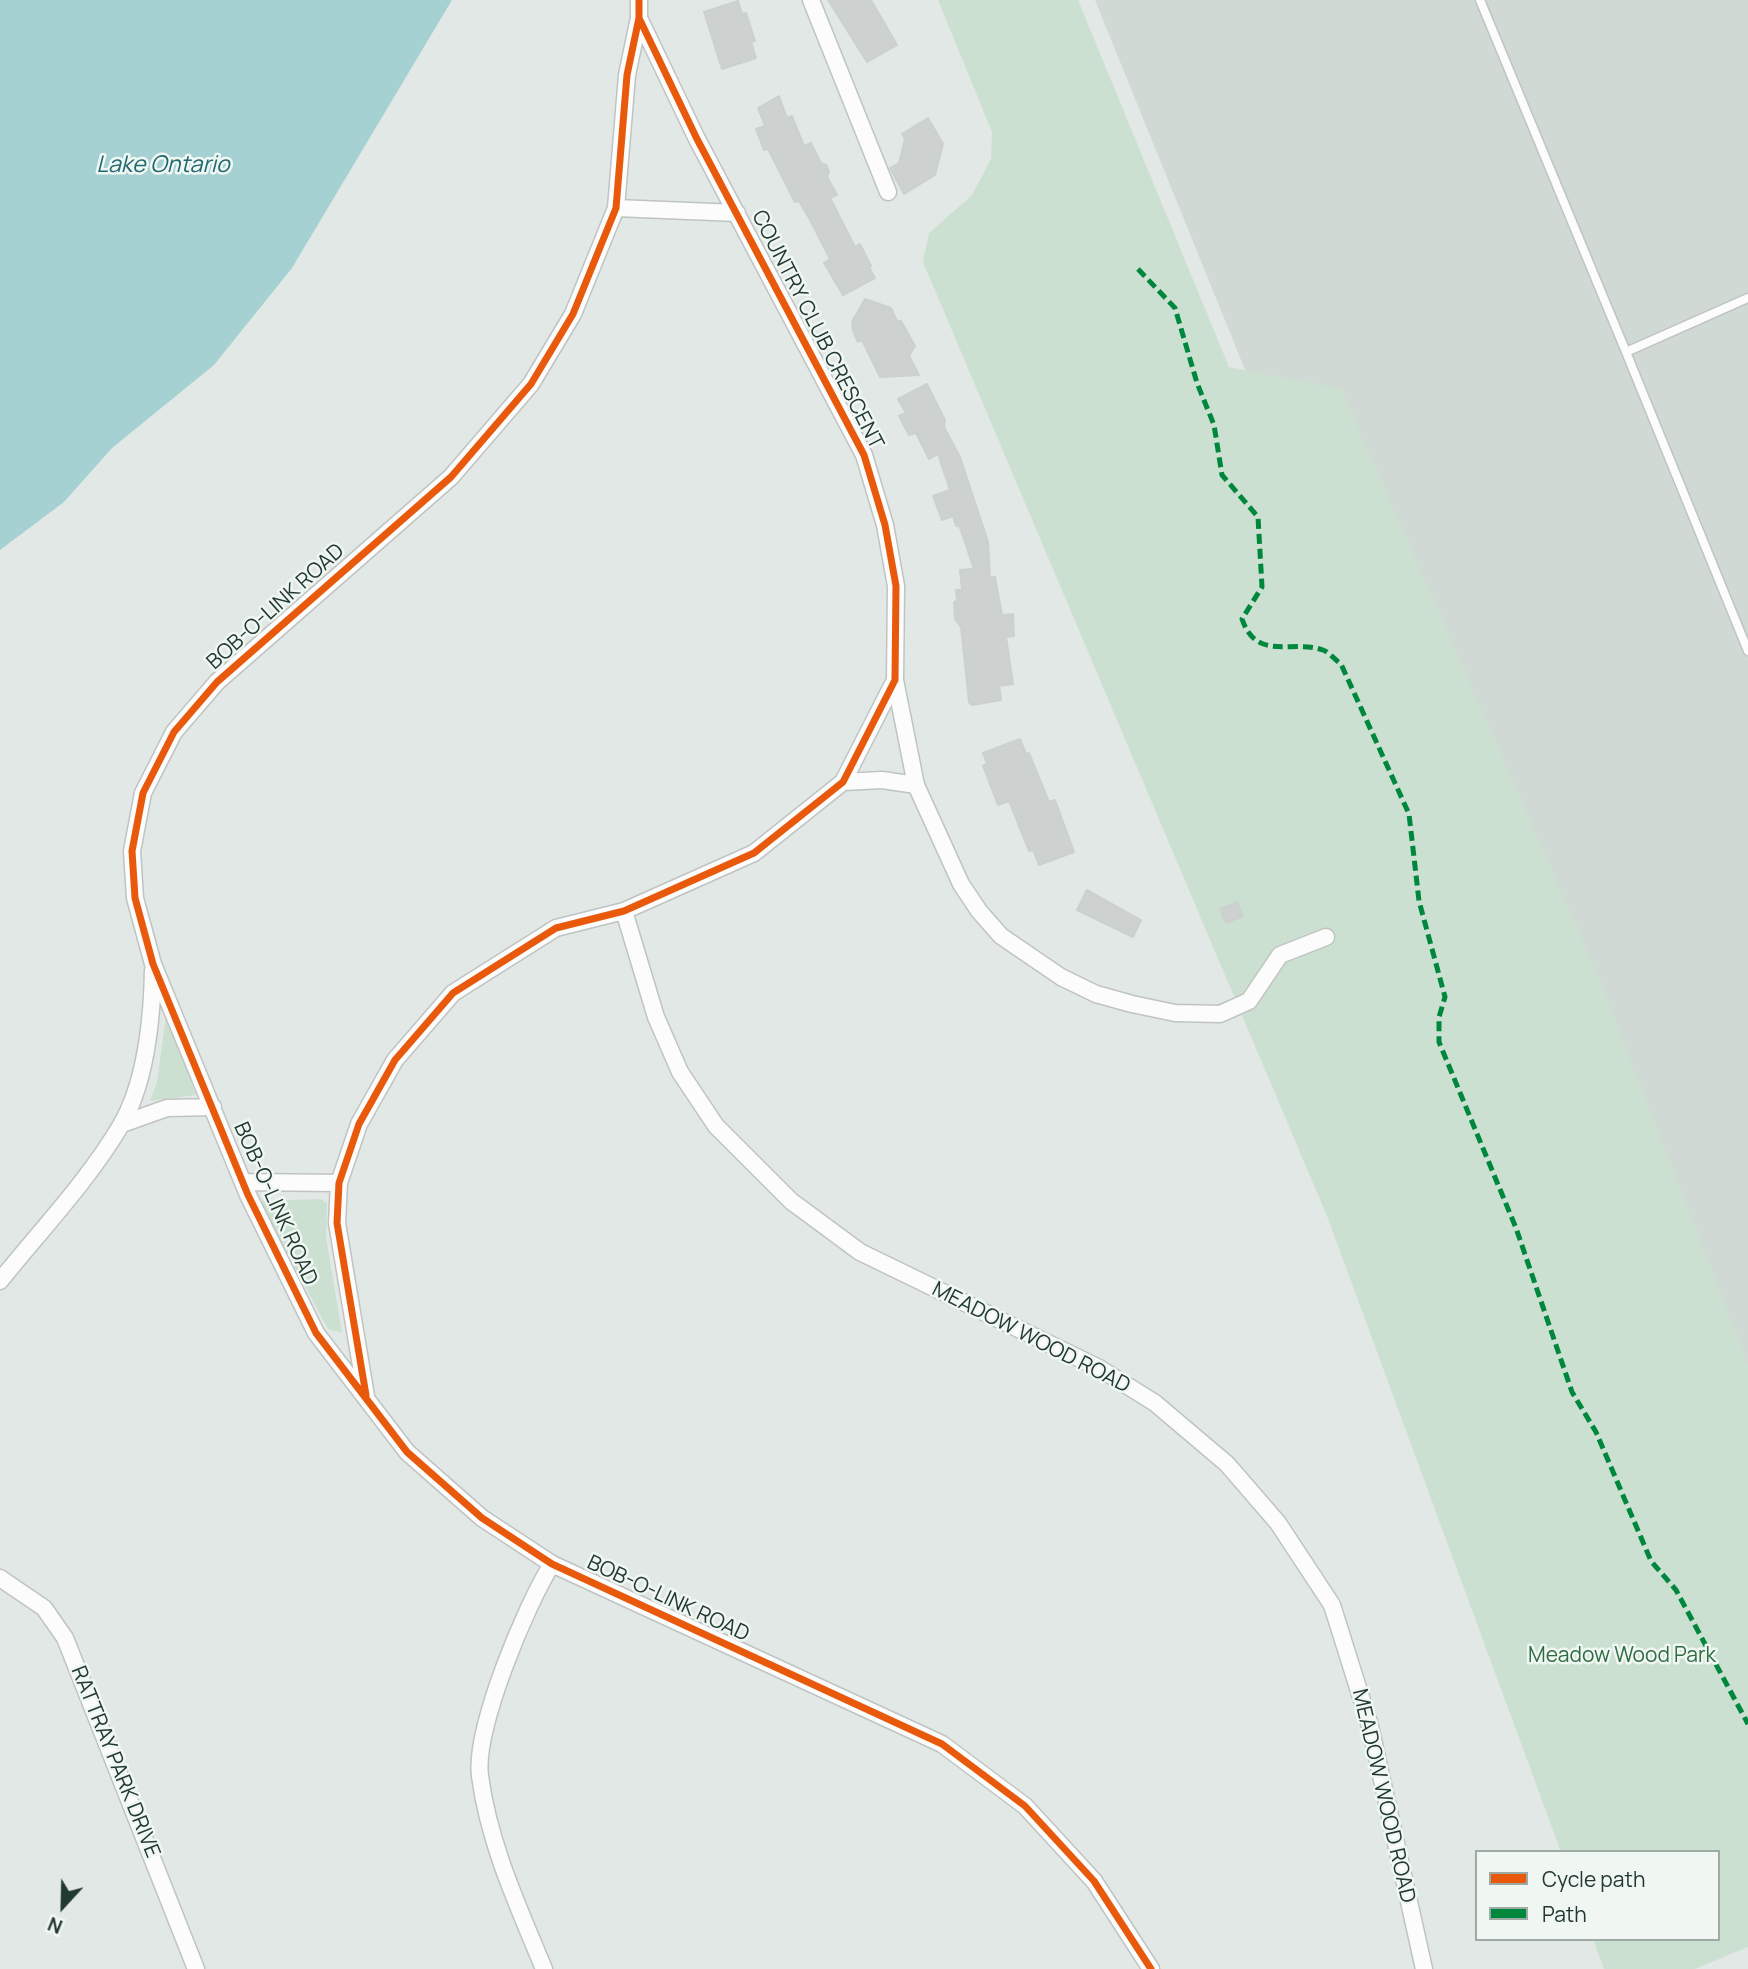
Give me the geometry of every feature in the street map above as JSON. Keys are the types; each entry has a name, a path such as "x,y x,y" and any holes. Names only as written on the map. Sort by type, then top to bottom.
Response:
{"street":[{"path":"639,0 639,18"},
{"path":"811,0 888,192"},
{"name":"BOB-O-LINK ROAD","path":"639,18 627,75 617,208 573,314 531,384 451,477 217,682 174,733 143,793 132,851 135,898 153,964 244,1182 316,1333 407,1452 441,1485 482,1518 552,1564 942,1744 1025,1806 1094,1881 1151,1969"},
{"name":"COUNTRY CLUB CRESCENT","path":"366,1398 337,1223 339,1183 359,1124 395,1060 453,993 555,928 624,911 754,853 843,782 895,680 896,586 886,525 864,456 697,139 639,18"},
{"path":"617,208 737,212"},
{"path":"895,680 916,785 961,884 979,911 1001,936 1061,976 1096,994 1175,1013 1220,1014 1249,1001 1280,955 1326,937"},
{"path":"843,782 882,780 916,785"},
{"name":"MEADOW WOOD ROAD","path":"624,911 656,1017 680,1072 716,1126 791,1201 860,1252 1099,1368 1155,1403 1227,1464 1278,1522 1332,1605 1370,1726 1424,1969"},
{"path":"0,1281 122,1124 136,1088 152,1006 153,964"},
{"path":"122,1124 167,1108 213,1107"},
{"name":"BOB-O-LINK ROAD","path":"244,1182 339,1183"},
{"path":"544,1969 495,1849 480,1773 488,1719 509,1655 539,1584 552,1564"},
{"name":"RATTRAY PARK DRIVE","path":"0,1578 44,1608 65,1638 196,1969"}],"lane":[{"path":"1480,0 1748,651"},
{"path":"1626,352 1748,298"}],"shaded area":[{"path":"1095,0 1748,0 1748,1596 1644,1353"}],"green space":[{"name":"Meadow Wood Park","path":"938,0 1078,0 1229,367 1341,389 1596,971 1748,1364 1748,1947 1695,1969 1604,1969 1594,1941 1720,1941 1720,1850 1560,1850 1327,1216 923,262 929,233 972,195 991,159 992,132"},
{"path":"166,1016 196,1095 150,1101 157,1082"},
{"path":"321,1199 327,1203 326,1238 342,1333 328,1329 259,1201"}],"water":[{"name":"Lake Ontario","path":"0,0 452,0 292,268 214,365 112,448 64,502 0,550"}],"building":[{"path":"828,0 871,0 897,45 867,62"},
{"path":"738,1 742,14 746,13 755,41 751,42 756,58 722,69 704,12"},
{"path":"779,96 787,118 792,116 804,146 811,143 821,163 826,165 829,171 827,177 837,195 830,198 855,247 860,244 875,278 843,295 824,263 830,259 809,218 799,201 795,202 768,149 764,150 756,129 765,126 758,108"},
{"path":"928,118 943,144 935,175 904,194 890,168 899,163 905,139 902,134"},
{"path":"865,299 891,308 897,321 901,321 915,346 909,356 919,375 880,377 862,340 858,342 853,331 852,322"},
{"path":"927,384 945,420 944,427 960,457 988,542 990,577 995,577 1002,615 1013,614 1014,636 1006,637 1013,684 999,686 1001,700 972,705 969,702 961,627 955,619 954,602 957,601 956,590 962,590 960,570 974,569 959,525 956,526 953,516 942,520 933,496 950,490 938,454 929,459 916,433 909,435 899,416 906,413 898,399"},
{"path":"1020,739 1026,754 1029,753 1049,802 1055,800 1074,852 1039,865 1033,850 1029,851 1009,801 998,805 983,766 987,764 983,753"},
{"path":"1087,890 1141,920 1133,937 1077,910"},
{"path":"1237,902 1243,916 1226,923 1220,909"}],"marked path":[{"path":"1138,269 1175,308 1197,383 1214,425 1222,475 1258,517 1262,587 1242,619 1248,632 1266,645 1323,650 1341,664 1409,814 1419,901 1445,997 1439,1017 1439,1042 1516,1228 1572,1392 1596,1432 1651,1561 1676,1590 1748,1724"}],"cycle path":[{"path":"639,0 639,18 627,75 616,208 573,314 531,384 451,477 217,682 174,732 143,793 132,851 135,898 153,964 248,1195 316,1333 407,1452 482,1518 552,1564 942,1744 1025,1806 1094,1881 1151,1969"},
{"path":"366,1395 337,1223 339,1183 359,1124 395,1060 453,993 556,928 624,911 754,853 843,782 895,680 896,586 885,525 864,455 697,139 639,18"}]}
